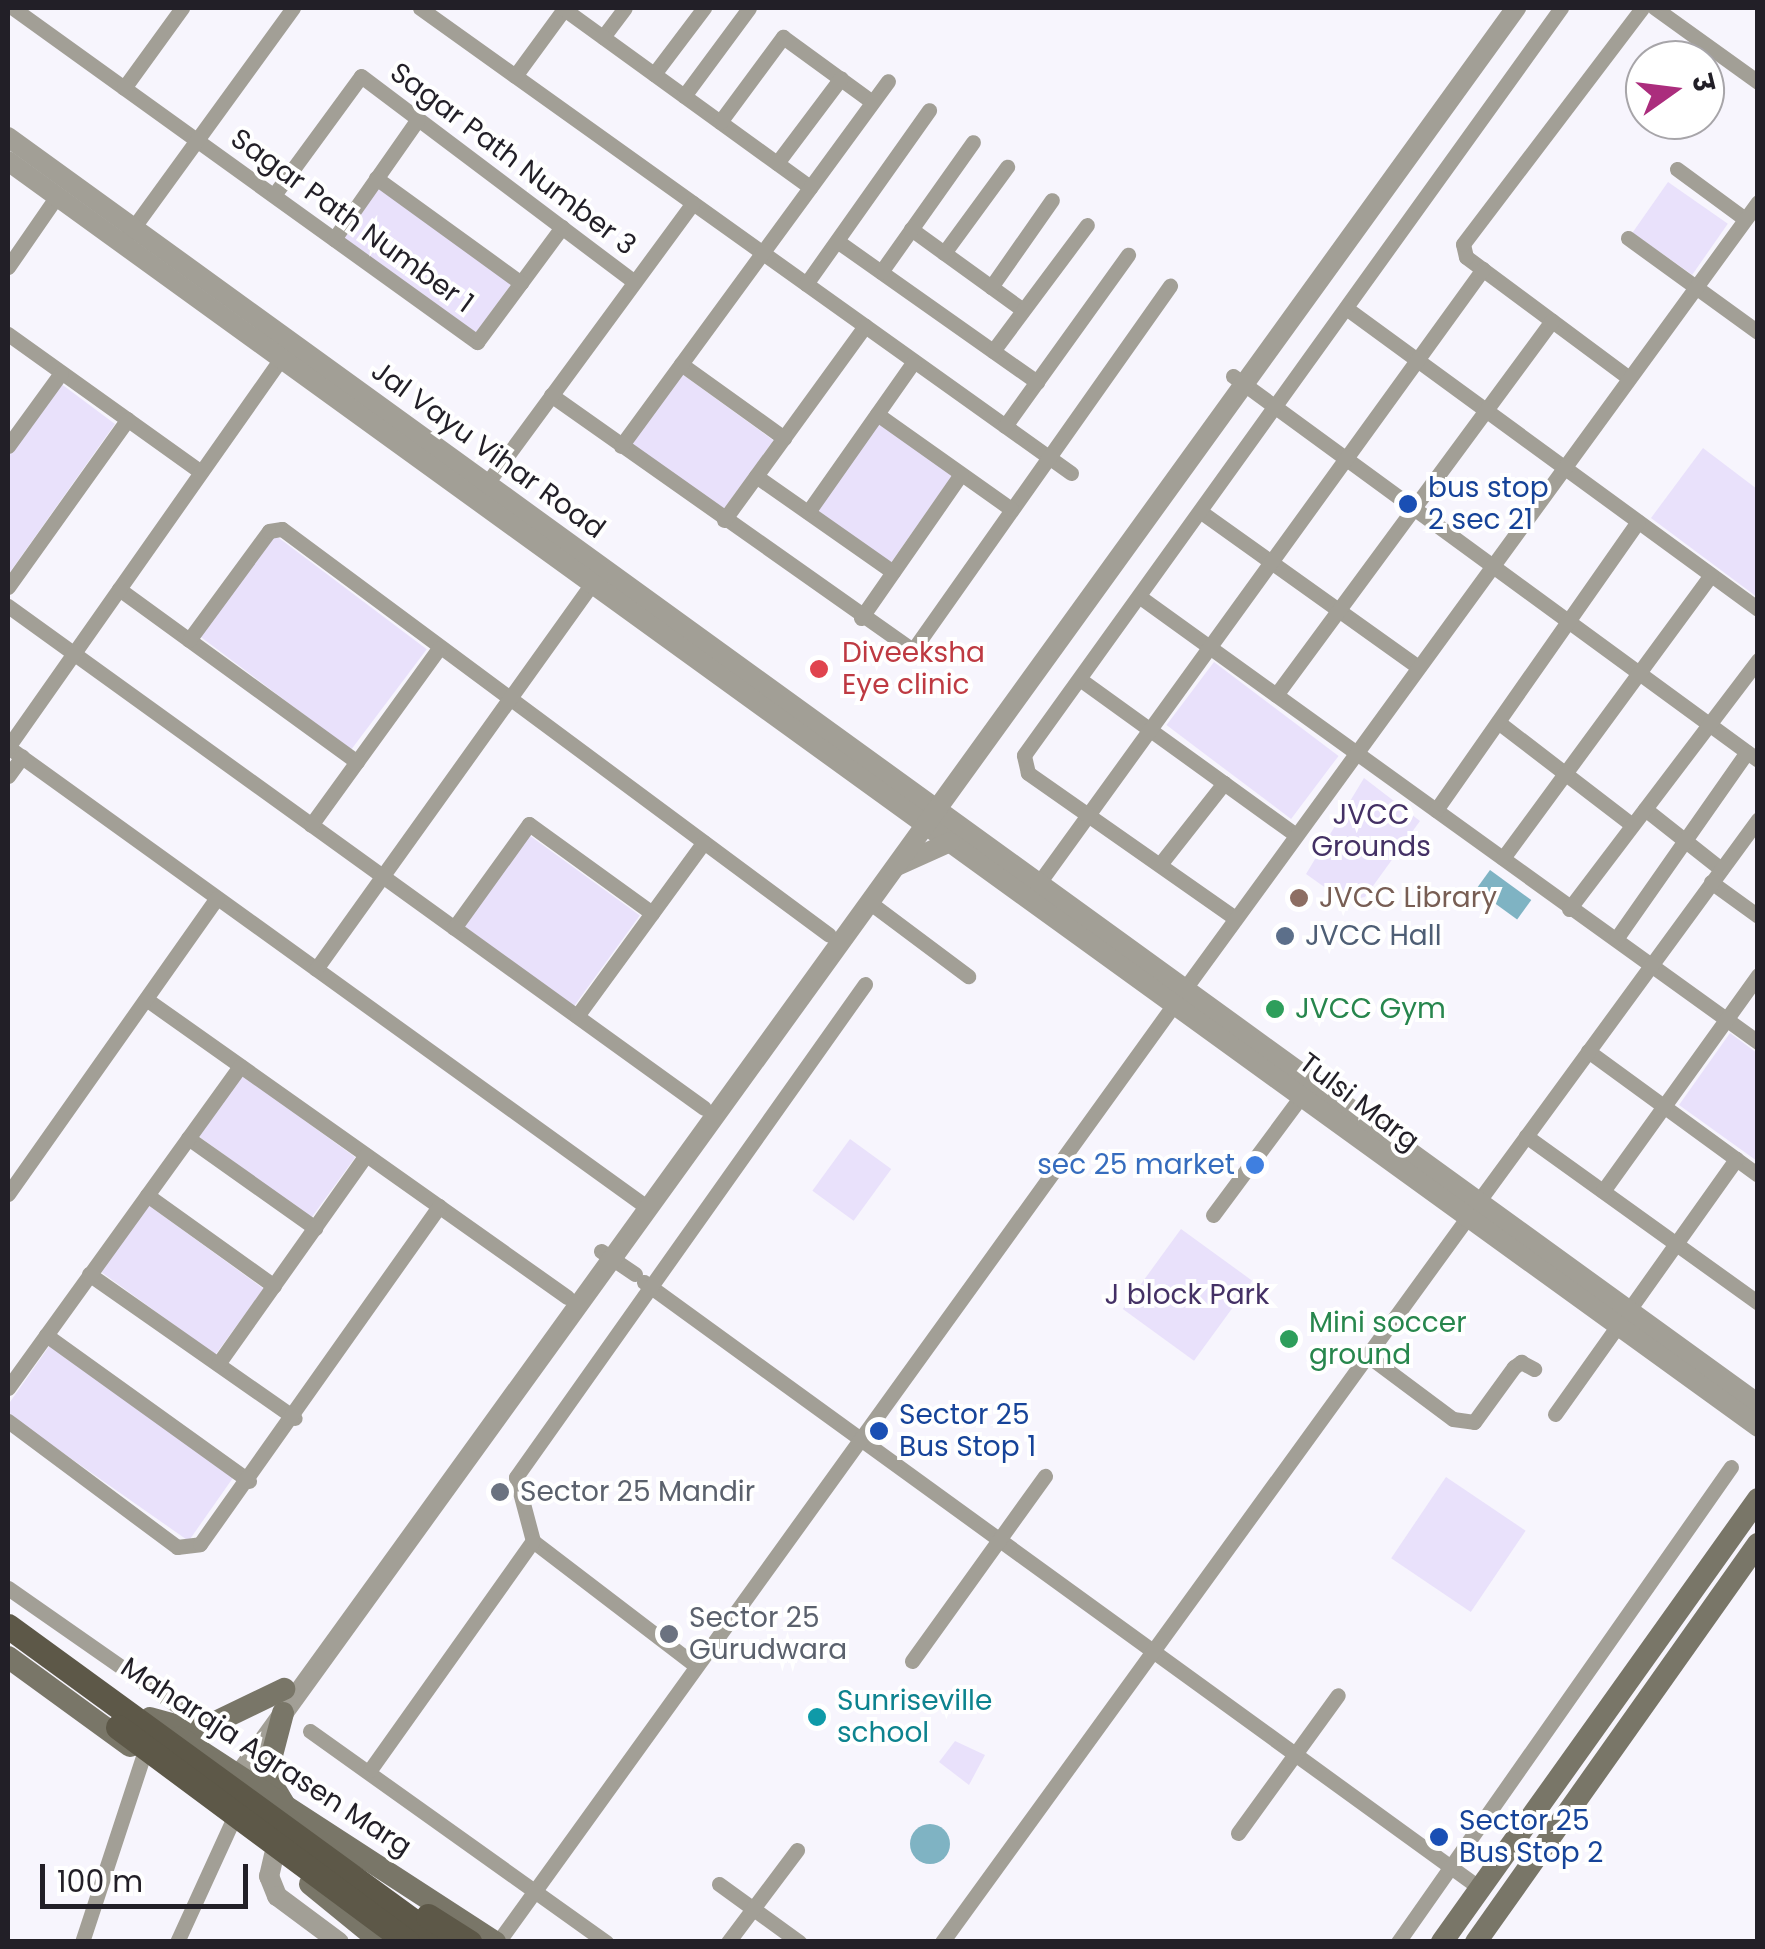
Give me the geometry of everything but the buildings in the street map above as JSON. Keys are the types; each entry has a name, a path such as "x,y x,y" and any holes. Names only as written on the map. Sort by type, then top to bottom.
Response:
{"main road":[{"path":"1442,1942 1464,1877 1758,1499"},
{"path":"1476,1942 1758,1544"},
{"path":"8,1622 442,1942"},
{"name":"Maharaja Agrasen Marg","path":"8,1622 288,1810 496,1942"},
{"path":"8,1646 408,1942"},
{"path":"8,1657 232,1822 381,1942"},
{"path":"150,1718 208,1728 284,1701 272,1784 288,1810"},
{"path":"373,1892 469,1942"}],"street":[{"name":"Sagar Path Number 1","path":"13,8 477,342 521,283"},
{"path":"124,88 178,13 158,8"},
{"path":"128,235 293,8"},
{"path":"420,8 1070,473"},
{"path":"515,76 564,8 810,187"},
{"path":"603,37 625,8"},
{"path":"654,74 704,8"},
{"path":"684,96 749,8"},
{"path":"643,1204 704,1108 829,935 920,821 1497,19 1516,8"},
{"path":"1235,918 1087,816 1024,764 1560,8"},
{"path":"1629,378 1482,269 1463,244 1642,8"},
{"path":"1655,8 1758,82"},
{"path":"720,122 783,37 872,102"},
{"name":"Sagar Path Number 3","path":"274,195 361,76 634,282"},
{"path":"776,163 841,78"},
{"path":"621,446 888,80"},
{"path":"806,284 929,110"},
{"path":"334,238 418,119"},
{"name":"Jal Vayu Vihar Road","path":"8,137 281,358 934,801"},
{"path":"881,272 973,142"},
{"name":"Jal Vayu Vihar Road","path":"8,161 57,196 128,235 481,491 592,584 920,821"},
{"path":"944,253 1007,167"},
{"path":"1676,170 1745,219"},
{"path":"376,178 521,283 562,228"},
{"path":"8,267 57,196"},
{"path":"991,287 1052,200"},
{"path":"496,1942 858,1437 1758,202"},
{"path":"481,491 692,203"},
{"path":"993,351 1087,225"},
{"path":"911,229 1024,310"},
{"path":"1628,238 1758,332"},
{"path":"837,241 1036,382"},
{"path":"1005,426 1128,255"},
{"path":"1041,880 1482,269"},
{"path":"552,396 903,648 920,647 1011,509 1170,286"},
{"path":"1346,308 1758,609"},
{"path":"1276,695 1552,321"},
{"path":"724,520 865,326"},
{"path":"8,334 201,472"},
{"path":"281,358 8,747 643,1204"},
{"path":"808,512 914,362"},
{"path":"680,364 784,438"},
{"path":"8,446 61,372"},
{"path":"1238,380 1752,756 1682,839 1616,939"},
{"path":"877,414 1011,509"},
{"path":"8,587 128,420"},
{"path":"860,618 962,474"},
{"path":"756,476 892,572"},
{"path":"1201,512 1418,667"},
{"path":"1436,810 1638,522"},
{"path":"189,640 275,528 829,935"},
{"path":"1503,858 1712,576"},
{"path":"316,969 592,584"},
{"path":"119,588 357,762"},
{"path":"1140,597 1758,1042"},
{"path":"8,606 704,1108"},
{"path":"311,825 439,648"},
{"path":"1569,909 1758,660"},
{"path":"1081,680 1296,834"},
{"path":"1498,722 1632,824"},
{"path":"8,776 22,757"},
{"path":"1161,864 1224,783"},
{"name":"Tulsi Marg","path":"934,801 1041,880 1303,1094 1473,1210"},
{"path":"1644,810 1682,839 1758,916"},
{"path":"942,1942 1758,818"},
{"path":"233,1772 606,1254 895,867 920,821"},
{"name":"Tulsi Marg","path":"920,821 1180,995 1620,1317 1758,1427"},
{"path":"454,928 529,824 652,913"},
{"path":"577,1016 704,842"},
{"path":"895,867 950,842"},
{"path":"9,1188 217,898"},
{"path":"869,902 968,976"},
{"path":"1602,1191 1758,975"},
{"path":"695,1665 533,1541 517,1494 520,1462 643,1281 864,984"},
{"path":"146,999 568,1297"},
{"path":"1588,1051 1758,1175"},
{"path":"8,1388 240,1066"},
{"path":"1213,1215 1303,1094"},
{"path":"1526,1136 1752,1298 1758,1279"},
{"path":"188,1138 314,1228"},
{"path":"218,1364 366,1155"},
{"path":"1554,1414 1736,1158"},
{"path":"147,1195 274,1286"},
{"path":"8,1422 177,1548 200,1544 294,1418 439,1206"},
{"path":"606,1254 1464,1877"},
{"path":"284,1701 568,1297 606,1254"},
{"path":"90,1274 294,1418"},
{"name":"Tulsi Marg","path":"1620,1317 1758,1404"},
{"path":"46,1335 249,1481"},
{"path":"1368,1355 1453,1419 1474,1422 1514,1367 1521,1362 1534,1369"},
{"path":"1398,1942 1464,1877 1731,1467"},
{"path":"912,1661 1045,1476"},
{"path":"370,1770 533,1541"},
{"path":"8,1588 208,1728"},
{"path":"1238,1832 1338,1694"},
{"path":"310,1730 606,1942"},
{"path":"82,1942 143,1756"},
{"path":"178,1942 232,1822"},
{"path":"728,1942 797,1850"},
{"path":"274,1855 269,1876 277,1896 339,1942"},
{"path":"719,1884 798,1942"}],"green space":[{"path":"1668,182 1728,224 1692,275 1632,233"},
{"path":"379,187 512,283 475,334 343,237"},
{"path":"682,374 773,440 722,511 631,444"},
{"path":"60,383 115,424 8,575 8,457"},
{"path":"879,423 953,475 891,563 817,511"},
{"path":"1703,448 1757,489 1757,597 1651,518"},
{"path":"275,535 427,649 351,750 199,636"},
{"path":"1214,662 1339,756 1291,819 1166,725"},
{"name":"JVCC Grounds","path":"1364,778 1420,821 1365,897 1344,901 1306,874"},
{"path":"529,835 640,916 574,1006 463,926"},
{"path":"1730,1033 1757,1053 1757,1161 1679,1105"},
{"path":"242,1075 355,1157 311,1218 198,1136"},
{"path":"850,1139 891,1169 854,1221 812,1191"},
{"path":"147,1204 263,1289 215,1355 99,1270"},
{"name":"J block Park","path":"1181,1229 1252,1281 1194,1361 1123,1309"},
{"path":"50,1345 235,1475 189,1541 8,1414 8,1405"},
{"path":"1446,1477 1526,1531 1471,1612 1391,1558"},
{"path":"955,1741 985,1755 969,1785 939,1762"}],"water":[{"path":"1490,870 1531,900 1517,919 1476,889"},
{"path":"930,1824 944,1830 950,1844 944,1858 930,1864 916,1858 910,1844 916,1830"}],"place":[{"name":"bus stop 2 sec 21","path":"1408,504"},
{"name":"Diveeksha Eye clinic","path":"819,669"},
{"name":"JVCC Library","path":"1299,898"},
{"name":"JVCC Hall","path":"1285,936"},
{"name":"JVCC Gym","path":"1275,1009"},
{"name":"sec 25 market","path":"1255,1165"},
{"name":"Mini soccer ground","path":"1289,1339"},
{"name":"Sector 25 Bus Stop 1","path":"879,1431"},
{"name":"Sector 25 Mandir","path":"500,1492"},
{"name":"Sector 25 Gurudwara","path":"669,1634"},
{"name":"Sunriseville school","path":"817,1717"},
{"name":"Sector 25 Bus Stop 2","path":"1439,1837"}]}
